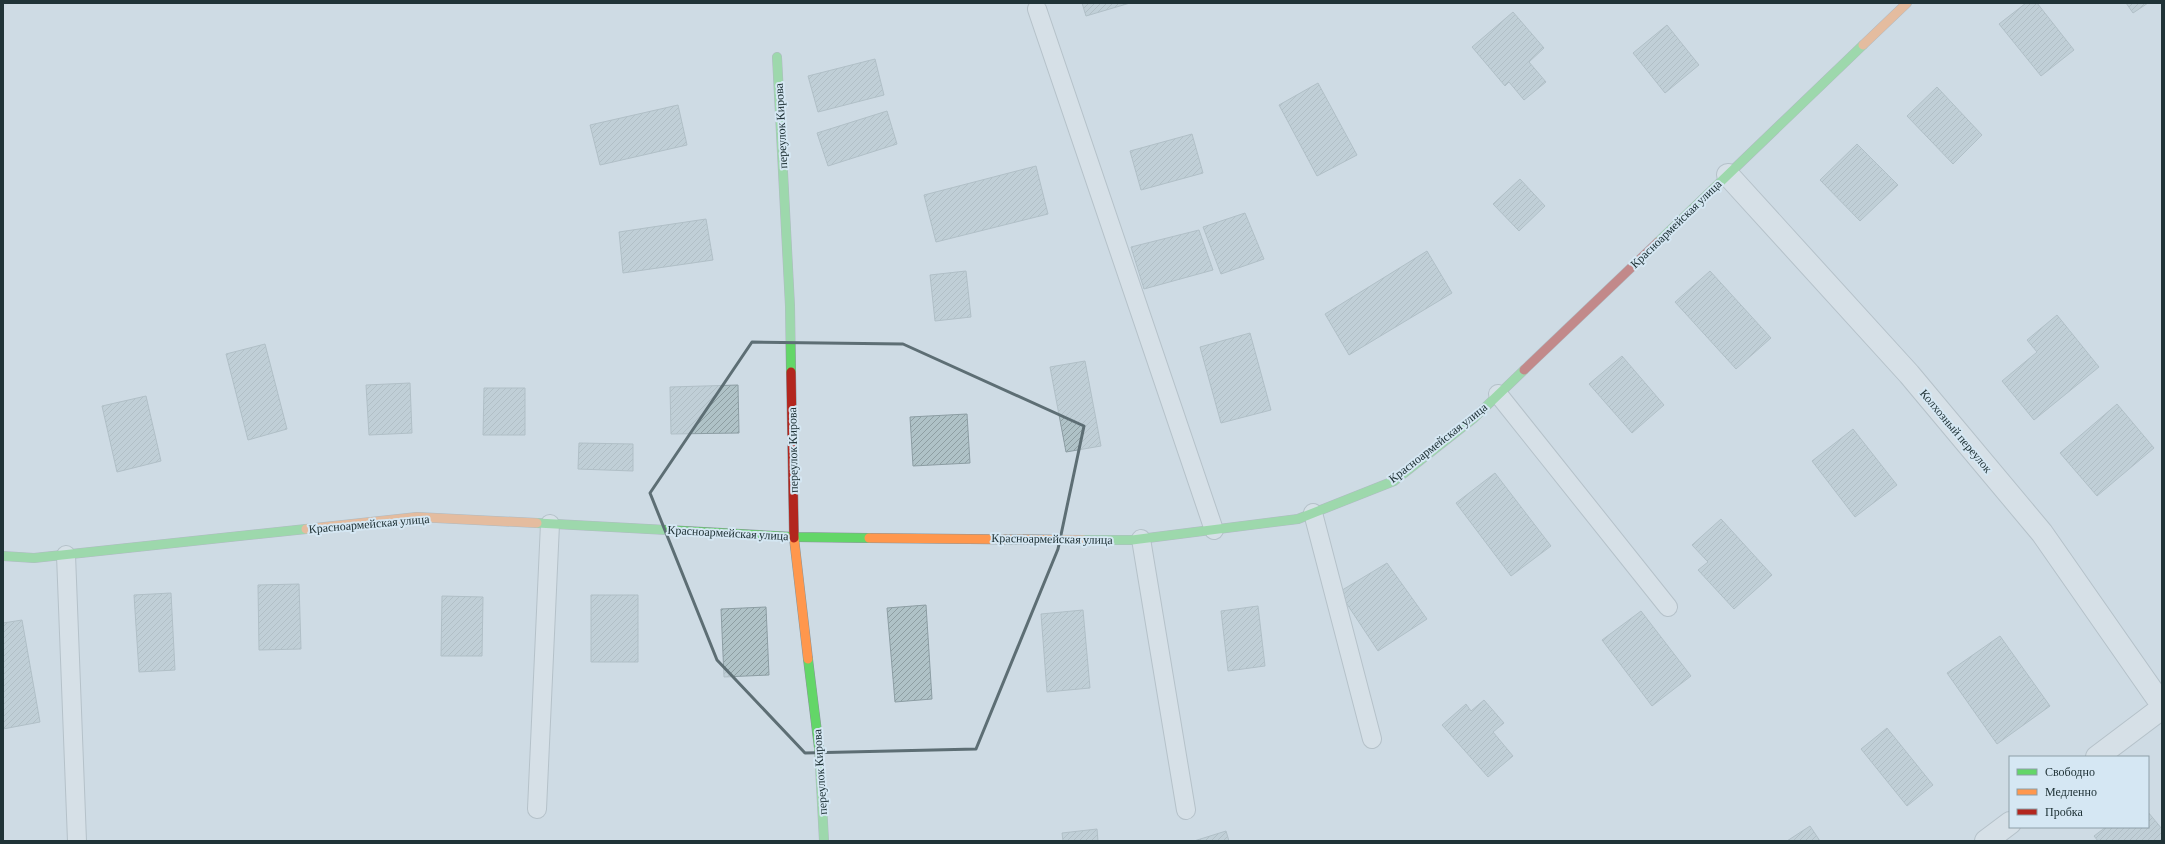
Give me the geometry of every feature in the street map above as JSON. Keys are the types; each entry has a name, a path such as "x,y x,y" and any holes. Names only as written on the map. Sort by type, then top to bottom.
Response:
{"main road":[{"name":"Красноармейская улица","path":"3,556 34,558 66,555 417,517 794,537 1132,540 1298,519 1394,481 1474,418 1908,3"},
{"name":"переулок Кирова","path":"777,57 790,306 794,537 819,748 824,841"}],"street":[{"name":"Колхозный переулок","path":"1728,175 1908,374 2042,533 2162,706"},
{"path":"2098,756 2162,706"},
{"path":"1986,841 2009,824"}],"lane":[{"path":"1037,9 1214,530"},
{"path":"1498,394 1668,607"},
{"path":"1313,513 1372,739"},
{"path":"537,809 550,524"},
{"path":"1141,539 1186,810"},
{"path":"66,555 76,841"}],"highlighted area":[{"path":"752,342 903,344 1084,426 1058,549 976,749 805,753 717,660 650,493"}],"building":[{"path":"1082,3 1130,3 1086,16"},
{"path":"2026,3 2037,3 2074,50 2041,76 1999,24"},
{"path":"2126,3 2148,3 2133,13"},
{"path":"1513,12 1544,48 1529,62 1546,82 1524,100 1509,82 1505,86 1472,47"},
{"path":"1667,25 1699,65 1665,93 1633,53"},
{"path":"875,59 884,95 818,112 808,76"},
{"path":"1318,83 1357,155 1317,176 1279,105"},
{"path":"1937,87 1982,135 1953,164 1907,116"},
{"path":"678,105 687,145 600,165 590,125"},
{"path":"887,111 897,144 828,166 817,133"},
{"path":"1192,134 1203,173 1141,190 1130,151"},
{"path":"1857,144 1898,185 1860,221 1820,180"},
{"path":"1036,166 1048,214 936,242 924,195"},
{"path":"1520,179 1545,206 1519,231 1493,204"},
{"path":"1245,213 1264,259 1221,274 1203,227"},
{"path":"706,219 713,260 623,273 619,232"},
{"path":"1199,230 1213,270 1144,289 1131,247"},
{"path":"1427,251 1452,293 1349,355 1325,314"},
{"path":"966,271 971,317 935,321 930,275"},
{"path":"1710,271 1771,338 1736,369 1675,302"},
{"path":"2057,315 2099,367 2034,420 2002,381 2037,352 2027,340"},
{"path":"1250,333 1271,410 1221,423 1200,347"},
{"path":"265,344 287,429 248,440 226,354"},
{"path":"1622,356 1664,405 1632,433 1589,384"},
{"path":"1085,361 1101,446 1066,452 1050,367"},
{"path":"410,383 412,433 369,435 366,385"},
{"path":"738,385 739,433 671,434 670,387"},
{"path":"484,388 525,388 525,435 483,435"},
{"path":"146,396 161,461 117,472 102,406"},
{"path":"2117,404 2154,448 2097,496 2060,453"},
{"path":"967,414 970,463 913,466 910,417"},
{"path":"1853,429 1897,485 1855,517 1812,461"},
{"path":"579,443 633,444 633,471 578,469"},
{"path":"1495,473 1551,546 1511,576 1456,503"},
{"path":"1721,519 1772,575 1734,609 1698,570 1708,562 1692,545"},
{"path":"1387,563 1427,619 1378,651 1339,592"},
{"path":"299,584 301,649 259,650 258,585"},
{"path":"171,593 175,670 139,672 134,595"},
{"path":"591,595 638,595 638,662 591,662"},
{"path":"442,596 483,597 482,656 441,656"},
{"path":"926,605 932,699 895,702 887,608"},
{"path":"1258,606 1265,666 1228,671 1221,611"},
{"path":"766,607 769,675 724,677 721,609"},
{"path":"1083,610 1090,688 1047,692 1041,614"},
{"path":"1641,611 1691,676 1652,706 1602,640"},
{"path":"22,620 40,722 3,729 3,623"},
{"path":"2000,636 2050,706 1997,744 1947,673"},
{"path":"1484,700 1504,723 1493,732 1513,756 1488,777 1442,725 1466,704 1471,711"},
{"path":"1887,728 1933,785 1907,806 1861,749"},
{"path":"2149,813 2162,829 2162,841 2098,841 2094,836 2105,828 2149,828"},
{"path":"1810,826 1820,841 1787,841"},
{"path":"1097,829 1098,841 1063,841 1062,833"},
{"path":"1226,831 1229,841 1194,841"}],"traffic: fast":[{"path":"1658,242 1863,45"},
{"path":"777,57 790,306 791,372"},
{"path":"1083,540 1132,540 1298,519 1394,481 1474,418 1524,370"},
{"path":"537,523 794,537 869,538"},
{"path":"3,556 34,558 306,529"},
{"path":"808,659 819,748 824,841"}],"traffic: slow":[{"path":"1863,45 1907,3"},
{"path":"306,529 417,517 537,523"},
{"path":"794,538 808,659"},
{"path":"869,538 1083,540"}],"traffic: jam":[{"path":"1524,370 1658,242"},
{"path":"791,372 794,538"}]}
